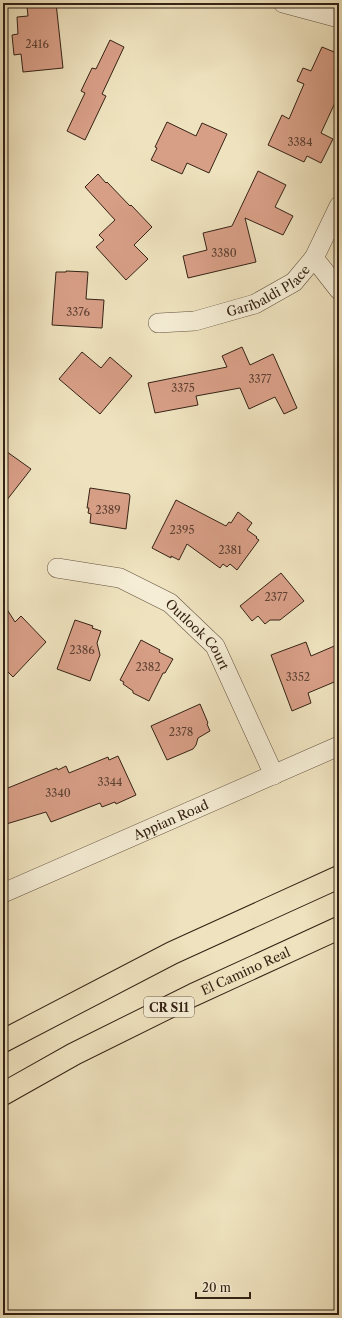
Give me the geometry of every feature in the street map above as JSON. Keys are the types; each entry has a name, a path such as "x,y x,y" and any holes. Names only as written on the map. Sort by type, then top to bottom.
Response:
{"main road":[{"path":"3,1041 172,953 339,877"},
{"name":"El Camino Real","path":"3,1094 74,1054 193,995 339,928"}],"street":[{"path":"283,3 339,18"},
{"name":"Garibaldi Place","path":"158,323 195,321 255,304 294,282 314,258 339,206"},
{"path":"314,258 339,290"},
{"name":"Outlook Court","path":"57,568 120,578 170,603 215,646 274,775"},
{"name":"Appian Road","path":"3,893 339,746"}],"building":[{"path":"56,3 63,68 23,72 21,54 14,55 12,35 18,34 17,17 28,16 27,6"},
{"path":"110,40 124,47 102,94 106,96 85,140 67,131 85,93 81,91 92,68 96,69"},
{"path":"322,47 339,54 339,94 321,133 333,139 321,163 307,156 304,162 268,145 282,115 289,119 304,84 297,81 303,68 311,71"},
{"path":"167,122 196,136 202,123 227,134 209,173 187,163 182,174 151,160 157,148 155,147"},
{"path":"258,171 286,185 275,207 293,216 283,235 245,218 256,262 188,278 183,256 207,250 203,233 232,226"},
{"path":"98,174 152,227 134,245 148,259 126,280 96,247 104,240 99,235 115,220 85,187"},
{"path":"56,272 88,272 86,299 104,300 102,328 52,325"},
{"path":"242,347 250,365 273,354 297,408 284,414 275,397 249,409 240,388 196,396 198,405 155,413 148,383 227,367 222,356"},
{"path":"82,352 101,368 110,357 132,376 100,414 59,379"},
{"path":"3,449 31,469 3,505"},
{"path":"90,488 129,494 126,529 90,523 91,514 88,513 89,508 87,508"},
{"path":"176,500 226,526 229,522 231,523 238,512 252,523 247,530 259,540 237,570 230,564 227,567 223,564 220,568 187,544 179,560 171,556 171,558 152,548"},
{"path":"281,573 304,601 280,620 270,620 265,624 258,616 252,621 240,606"},
{"path":"3,603 15,622 21,616 46,642 13,677 3,667"},
{"path":"75,620 93,626 92,628 101,631 97,643 100,655 90,681 57,669"},
{"path":"141,640 173,659 165,673 163,673 149,701 133,693 133,691 123,684 124,682 120,680"},
{"path":"306,642 311,656 339,644 339,680 308,693 311,703 292,711 271,655"},
{"path":"200,704 210,731 198,738 193,749 167,760 151,726"},
{"path":"118,756 136,795 116,804 115,802 102,807 100,803 51,822 46,812 3,825 3,790 57,768 58,770 66,766 69,773 108,757 109,760"}]}
